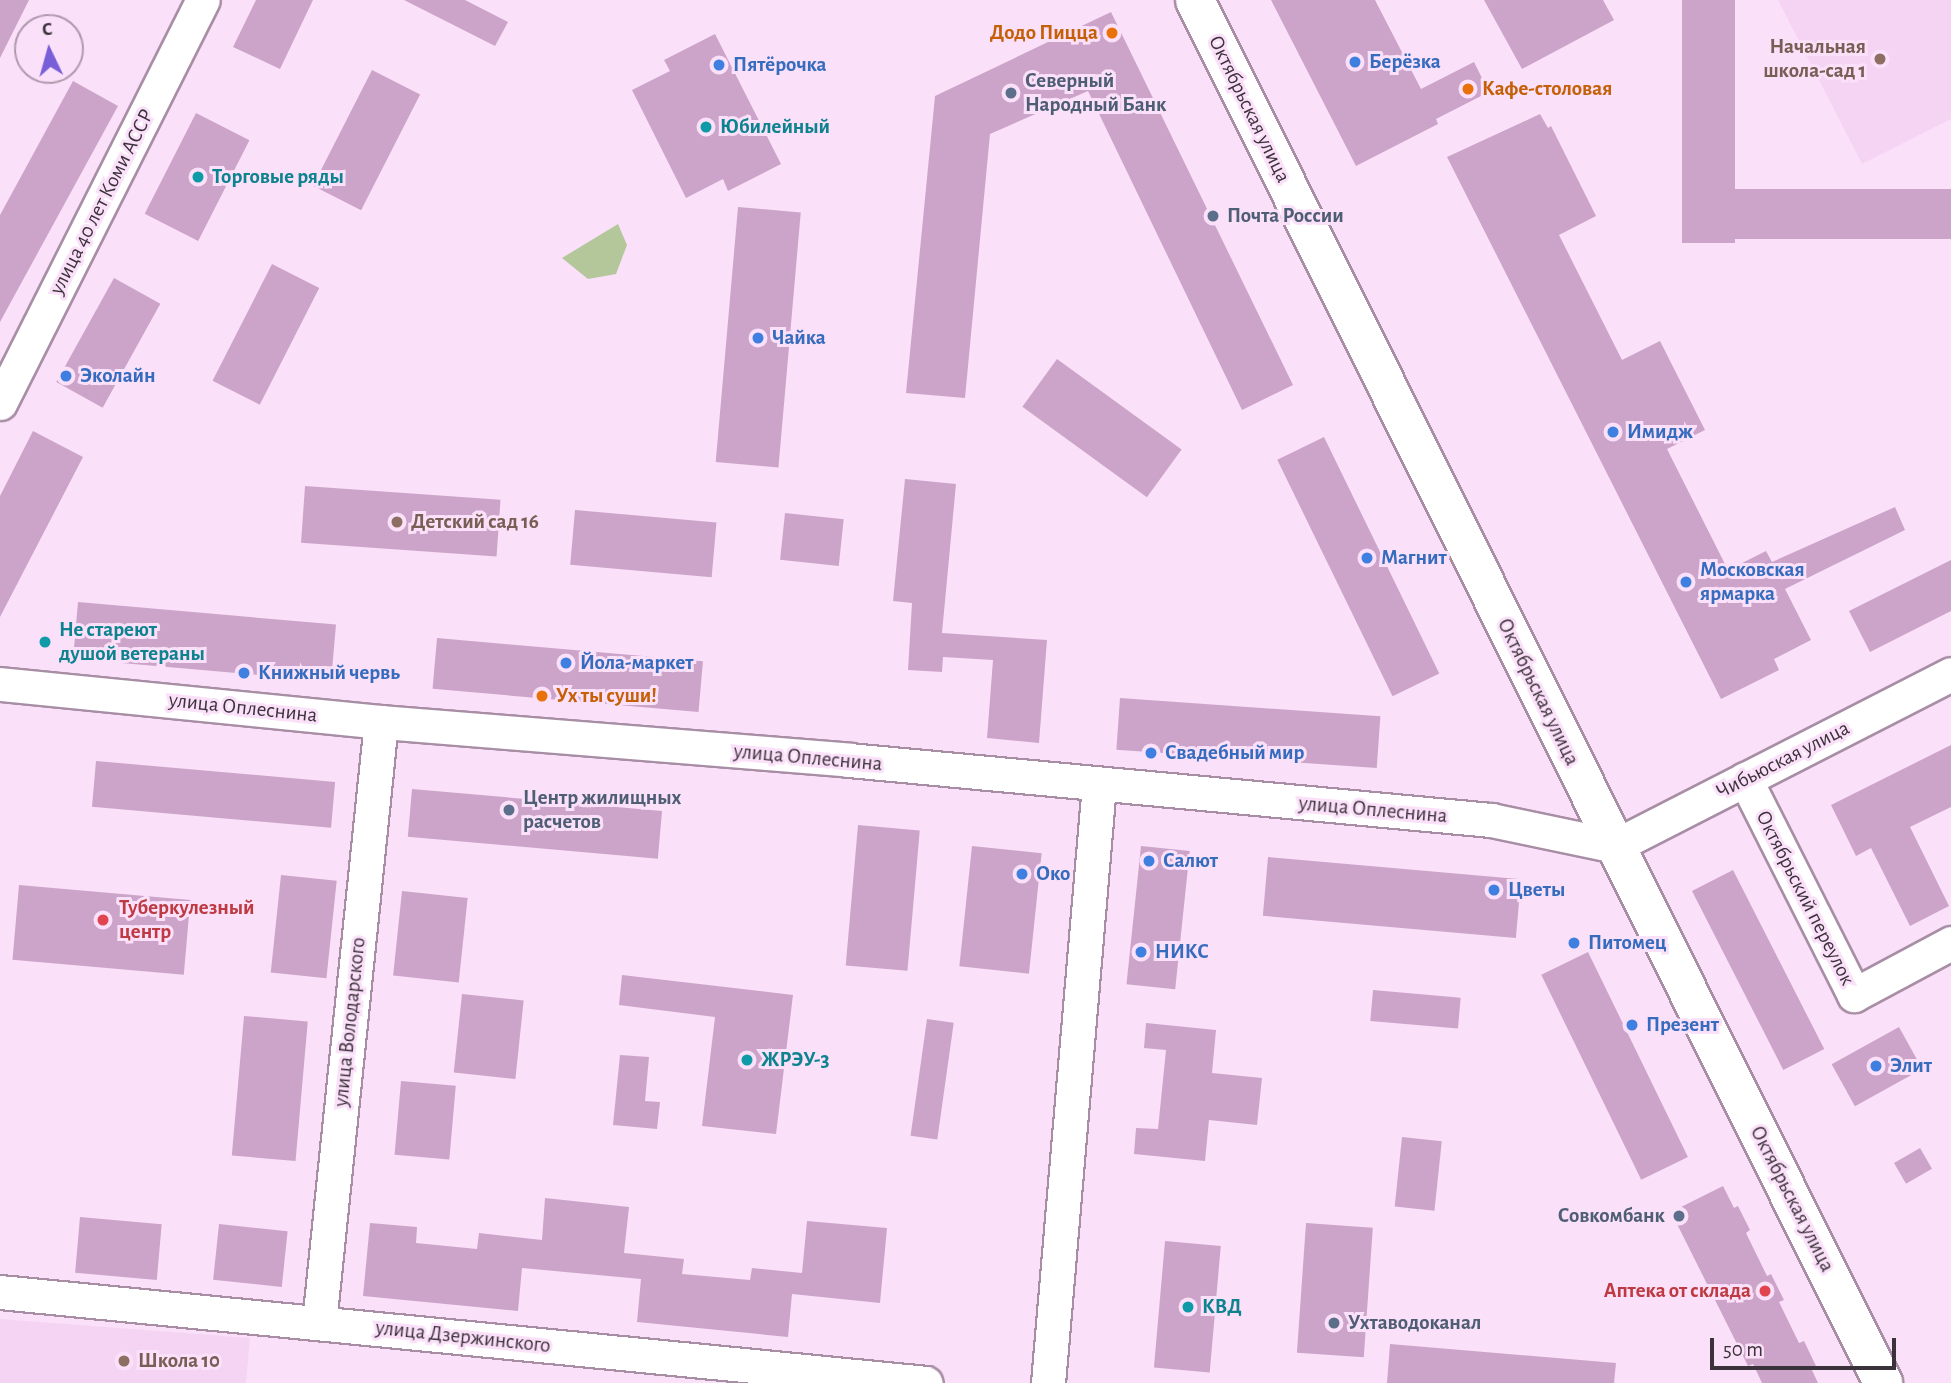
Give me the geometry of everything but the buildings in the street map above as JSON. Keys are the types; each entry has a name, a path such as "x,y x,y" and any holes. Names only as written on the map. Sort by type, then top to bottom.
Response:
{"main road":[{"name":"Октябрьская улица","path":"1195,0 1882,1383"}],"street":[{"name":"улица 40 лет Коми АССР","path":"0,403 204,0"},
{"name":"Чибьюская улица","path":"1615,846 1951,674"},
{"name":"улица Оплеснина","path":"0,684 381,722 835,759 1491,820 1615,846"},
{"name":"улица Володарского","path":"319,1323 381,722"},
{"name":"Октябрьский переулок","path":"1745,779 1854,995 1951,943"},
{"path":"1048,1383 1099,785"},
{"name":"улица Дзержинского","path":"0,1292 926,1383"}],"shaded area":[{"name":"Начальная школа-сад 1","path":"1778,0 1951,0 1951,119 1862,164"},
{"name":"Школа 10","path":"0,1319 250,1338 246,1383 0,1383"}],"green space":[{"path":"618,224 627,245 616,274 588,279 562,258"}],"place":[{"name":"Додо Пицца","path":"1112,33"},
{"name":"Начальная школа-сад 1","path":"1880,59"},
{"name":"Берёзка","path":"1355,62"},
{"name":"Пятёрочка","path":"719,65"},
{"name":"Кафе-столовая","path":"1468,89"},
{"name":"Северный Народный Банк","path":"1011,93"},
{"name":"Юбилейный","path":"706,127"},
{"name":"Торговые ряды","path":"198,177"},
{"name":"Почта России","path":"1213,216"},
{"name":"Чайка","path":"758,338"},
{"name":"Эколайн","path":"66,376"},
{"name":"Имидж","path":"1613,432"},
{"name":"Детский сад 16","path":"397,522"},
{"name":"Магнит","path":"1367,558"},
{"name":"Московская ярмарка","path":"1686,582"},
{"name":"Не стареют душой ветераны","path":"45,642"},
{"name":"Йола-маркет","path":"566,663"},
{"name":"Книжный червь","path":"244,673"},
{"name":"Ух ты суши!","path":"542,696"},
{"name":"Свадебный мир","path":"1151,753"},
{"name":"Центр жилищных расчетов","path":"509,810"},
{"name":"Салют","path":"1149,861"},
{"name":"Око","path":"1022,874"},
{"name":"Цветы","path":"1494,890"},
{"name":"Туберкулезный центр","path":"103,920"},
{"name":"Питомец","path":"1574,943"},
{"name":"НИКС","path":"1141,952"},
{"name":"Презент","path":"1632,1025"},
{"name":"ЖРЭУ-3","path":"747,1060"},
{"name":"Элит","path":"1876,1066"},
{"name":"Совкомбанк","path":"1679,1216"},
{"name":"Аптека от склада","path":"1765,1291"},
{"name":"КВД","path":"1188,1307"},
{"name":"Ухтаводоканал","path":"1334,1323"},
{"name":"Школа 10","path":"124,1361"}]}
